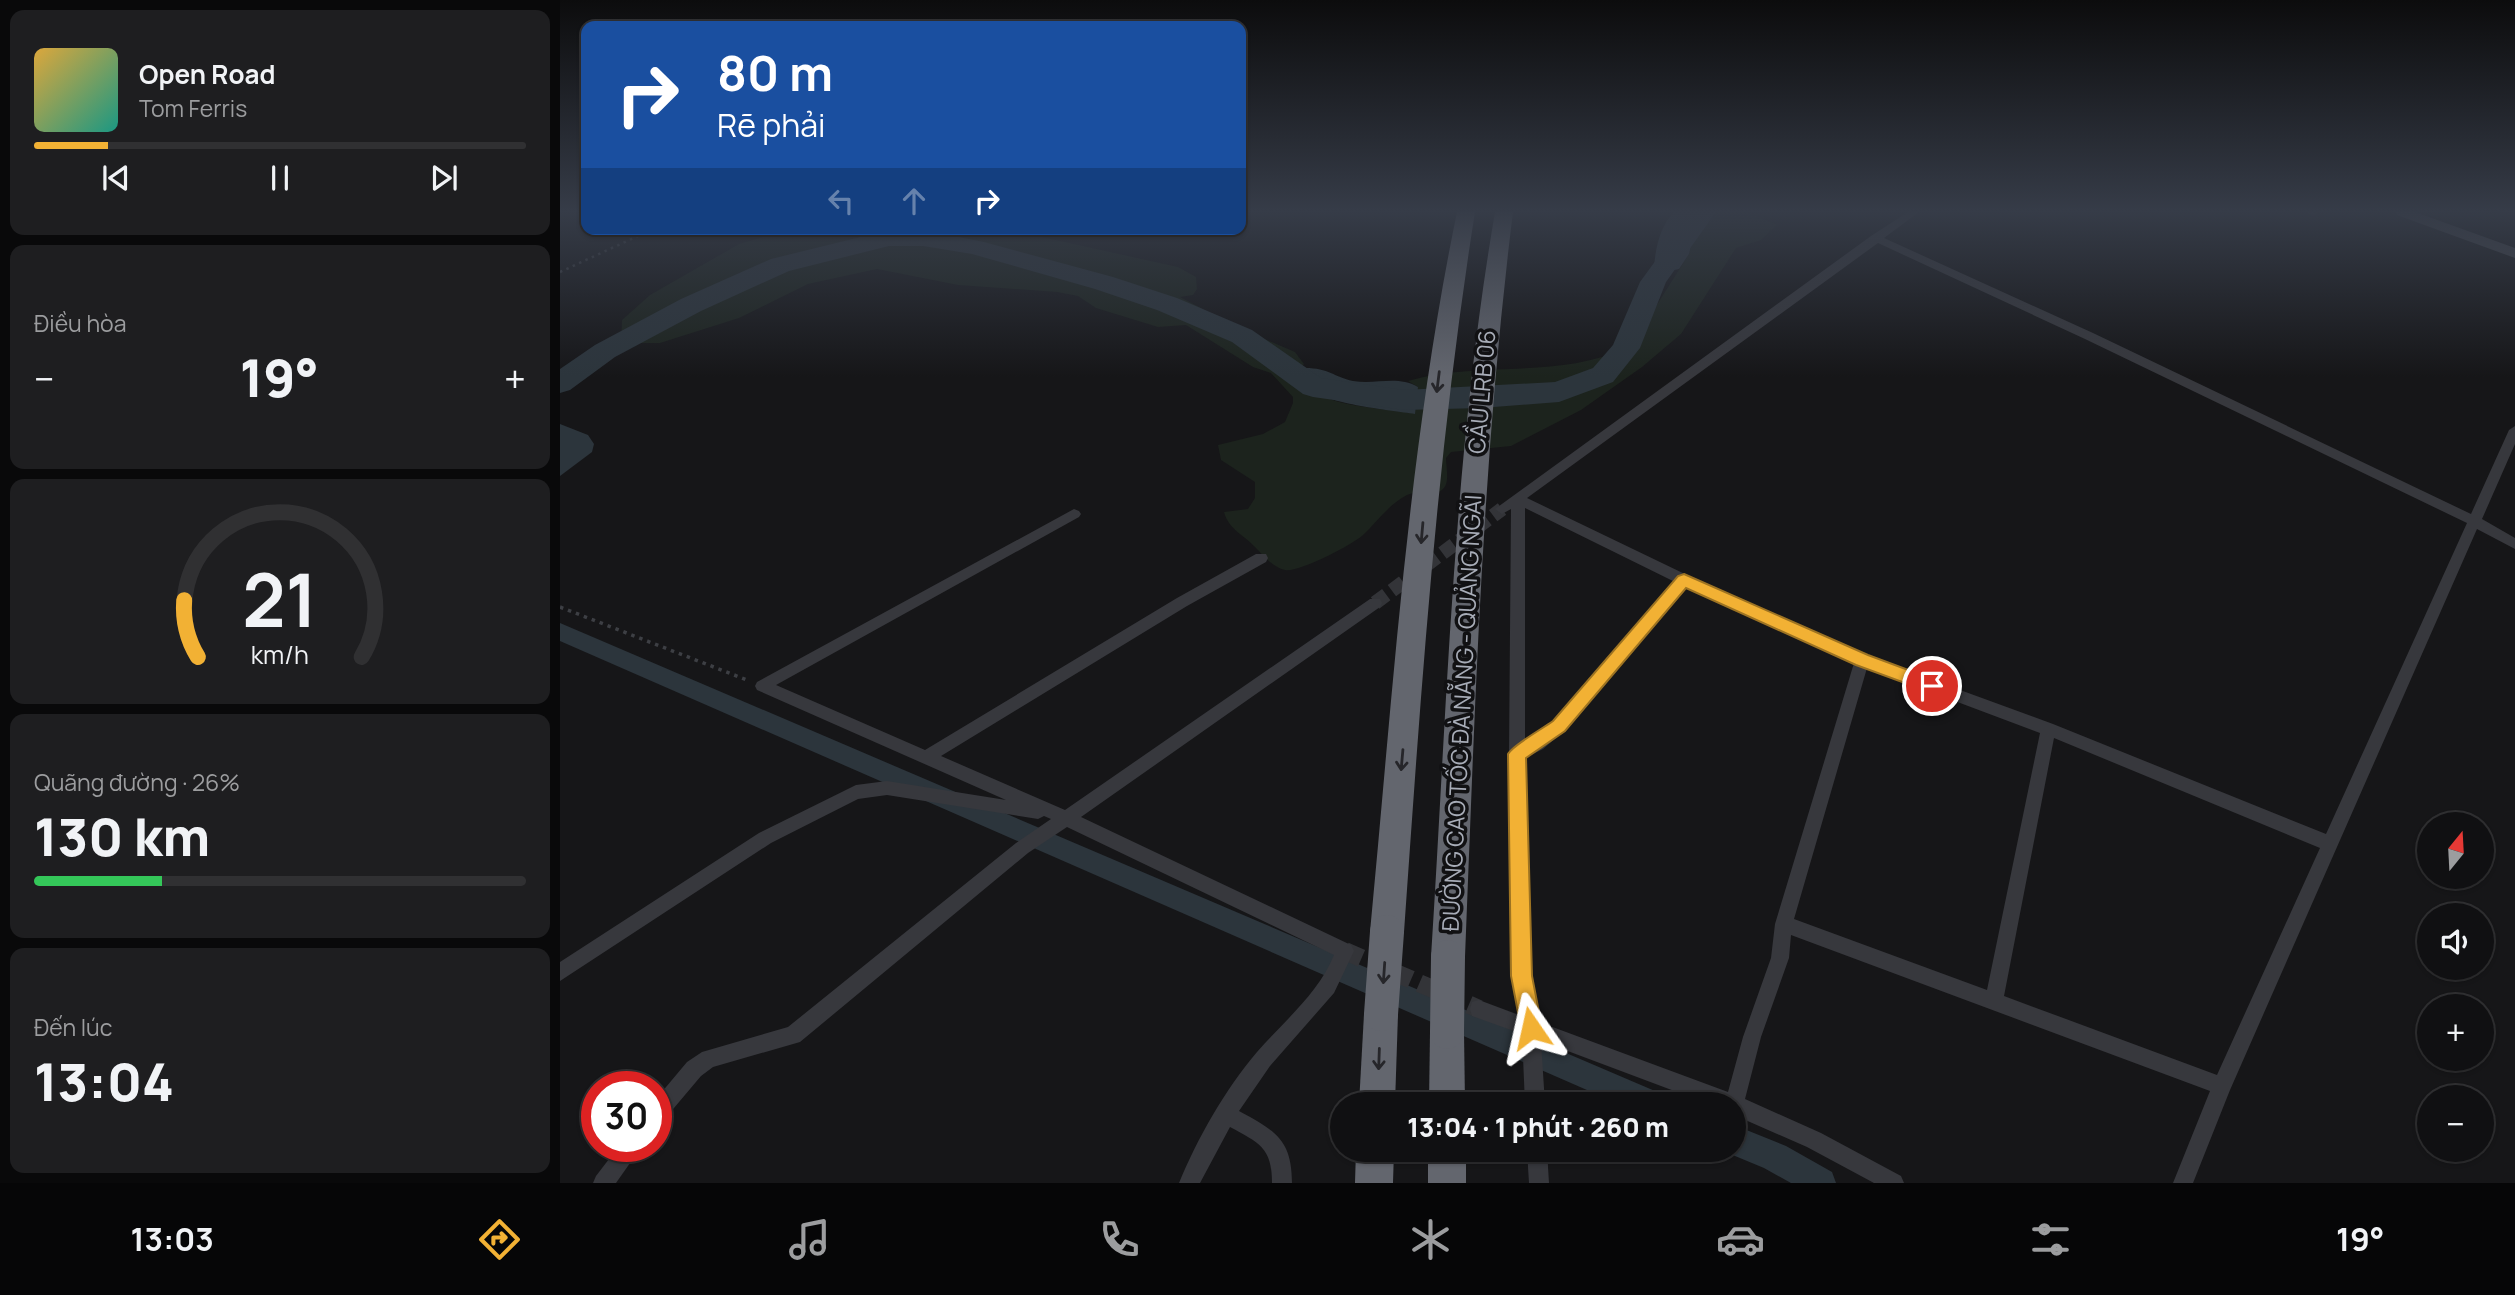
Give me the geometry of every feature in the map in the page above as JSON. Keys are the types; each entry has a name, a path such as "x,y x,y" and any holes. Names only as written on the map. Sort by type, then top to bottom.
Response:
{"highway":[{"name":"CẦU LRB 06","path":"1428,466 1447,315 1456,267"},
{"name":"CẦU LRB 06","path":"1475,469 1496,267"},
{"name":"ĐƯỜNG CAO TỐC ĐÀ NẴNG - QUẢNG NGÃI","path":"1378,1092 1387,932 1428,466"},
{"name":"ĐƯỜNG CAO TỐC ĐÀ NẴNG - QUẢNG NGÃI","path":"1448,957 1475,469"},
{"path":"1447,1092 1448,957"},
{"path":"1374,1183 1375,1162"},
{"path":"1447,1162 1447,1183"}],"street":[{"path":"1502,509 1835,267"},
{"path":"1939,267 2089,336 2474,521 2515,544"},
{"path":"2183,1183 2222,1086 2515,430"},
{"path":"1518,499 1684,580 1862,660 2048,729 2330,844"},
{"path":"1518,499 1517,754 1521,976 1532,1031 1535,1092"},
{"path":"762,686 1074,514"},
{"path":"925,758 1182,602 1261,558"},
{"path":"1517,754 1537,744 1559,726 1684,580"},
{"path":"672,1095 694,1069 709,1059 793,1035 1022,848 1375,603"},
{"path":"1737,1092 1752,1037 1780,958 1784,924 1862,660"},
{"path":"762,686 1345,951 1340,968 1328,989 1252,1074 1226,1114 1189,1183"},
{"path":"1994,1001 2048,729"},
{"path":"560,972 765,838 856,792 887,788 969,800 1060,822"},
{"path":"1784,924 2222,1086"},
{"path":"1479,1009 1701,1092"},
{"path":"1746,1109 1814,1140 1894,1183"},
{"path":"1226,1114 1276,1144 1283,1162 1282,1183"},
{"path":"603,1183 619,1162"},
{"path":"1538,1162 1539,1183"}],"path":[{"path":"560,607 762,686"}],"shaded area":[{"path":"699,267 1178,267 1196,277 1197,289 1193,295 1180,297 1239,328 1295,352 1304,364 1298,370 1304,381 1324,397 1336,401 1390,410 1418,387 1408,381 1462,371 1572,364 1626,348 1620,363 1681,267 1724,267 1681,334 1642,367 1581,410 1511,446 1451,452 1446,458 1447,479 1443,489 1435,493 1407,495 1389,508 1357,539 1325,557 1292,570 1285,570 1272,564 1226,518 1224,512 1248,509 1255,498 1255,482 1221,460 1218,445 1263,434 1285,422 1293,397 1271,373 1253,367 1186,325 1158,327 1096,308 1078,296 1057,292 958,285 877,269 808,284 739,318 660,343 621,343 622,320 650,295"},
{"path":"1654,267 1680,267 1660,273"},
{"path":"1320,369 1353,381 1410,383 1418,387 1415,414 1357,405 1313,392 1304,383 1298,370"},
{"path":"560,424 588,435 594,444 592,452 560,476"}],"waterway":[{"path":"560,383 605,351 691,305 775,267"},
{"path":"1047,267 1167,304 1242,336 1313,387 1404,400 1559,392 1603,375 1626,348 1653,282 1664,267"},
{"path":"560,632 1624,1092"},
{"path":"1746,1145 1775,1157 1821,1183"}],"tunnel":[{"path":"1375,603 1502,509"},
{"path":"1345,951 1479,1009"}],"route":[{"path":"1531,1028 1521,976 1517,754 1537,744 1559,726 1684,580 1862,660 1932,686"}]}
